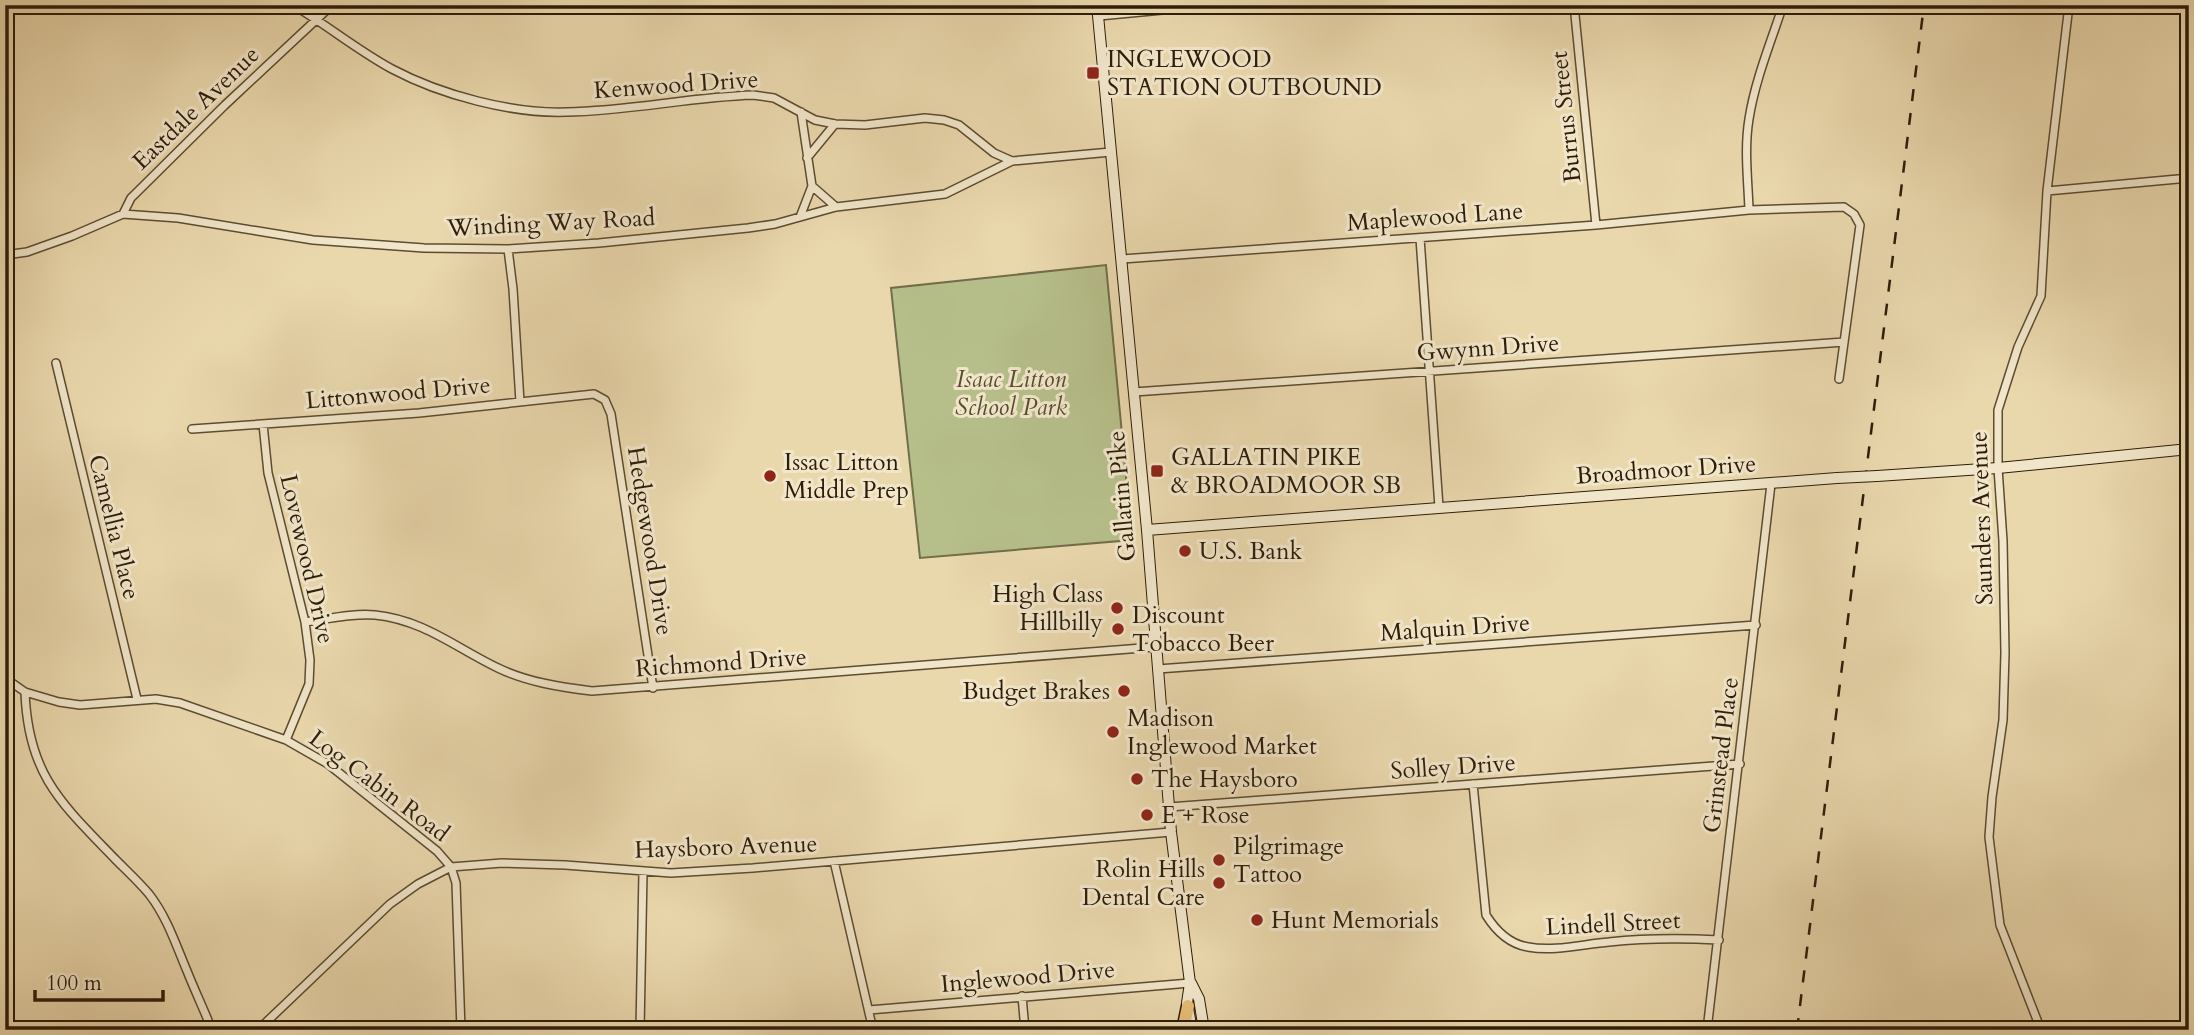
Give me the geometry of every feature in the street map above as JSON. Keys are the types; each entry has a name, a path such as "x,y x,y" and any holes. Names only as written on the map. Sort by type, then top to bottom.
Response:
{"highway":[{"path":"1183,1030 1188,1006"}],"main road":[{"name":"Gallatin Pike","path":"1098,11 1147,530 1171,832 1190,983 1188,1006 1192,1030"},
{"name":"Broadmoor Drive","path":"1147,530 1998,468 2189,449"},
{"name":"Gallatin Pike","path":"1190,983 1199,999 1204,1030"}],"street":[{"name":"Kenwood Drive","path":"293,5 393,69 456,94 530,111 597,110 754,95 774,98 815,120 835,124 865,125 925,118 944,120 959,125 994,153 1012,160"},
{"name":"Eastdale Avenue","path":"123,214 131,198 332,5"},
{"path":"1098,11 1215,5"},
{"name":"Burrus Street","path":"1574,5 1596,225"},
{"path":"1749,210 1749,119 1755,91 1783,5"},
{"name":"Saunders Avenue","path":"2041,1030 2011,959 2000,925 1989,837 2003,720 2005,653 1998,410 2018,347 2041,296 2047,191 2068,5"},
{"path":"800,217 812,186 801,112"},
{"path":"807,158 835,124"},
{"path":"1012,160 1111,152"},
{"name":"Winding Way Road","path":"5,255 27,252 123,214 178,218 313,240 424,248 508,249 599,243 748,228 836,207 945,194 1012,160"},
{"path":"2047,191 2189,178"},
{"path":"812,186 836,207"},
{"name":"Maplewood Lane","path":"1122,259 1596,225 1749,210 1844,207 1854,214 1860,225 1839,379"},
{"path":"1420,238 1439,507"},
{"path":"508,249 520,402"},
{"name":"Gwynn Drive","path":"1134,393 1844,342"},
{"name":"Camellia Place","path":"56,363 136,699"},
{"name":"Littonwood Drive","path":"192,429 419,413 594,394 605,400"},
{"name":"Hedgewood Drive","path":"605,400 611,414 653,688"},
{"name":"Lovewood Drive","path":"262,424 268,473 305,622 310,660 309,684 286,740"},
{"name":"Grinstead Place","path":"1707,1030 1771,484"},
{"name":"Richmond Drive","path":"305,622 373,615 404,620 436,633 499,668 530,681 592,691 1156,648"},
{"name":"Malquin Drive","path":"1158,669 1756,625"},
{"name":"Log Cabin Road","path":"5,678 25,692 59,702 80,705 156,699 180,703 286,740 328,764 371,797 437,851 451,867 456,883 461,1030"},
{"path":"25,692 31,741 37,763 48,783 63,804 148,894 161,912 212,1030"},
{"name":"Solley Drive","path":"1169,807 1740,764"},
{"name":"Lindell Street","path":"1473,784 1486,915 1494,929 1507,939 1526,947 1544,948 1644,938 1718,940"},
{"name":"Haysboro Avenue","path":"258,1030 390,904 418,884 451,867 515,863 671,873 1171,832"},
{"path":"834,861 873,1030"},
{"path":"640,1030 643,872"},
{"name":"Inglewood Drive","path":"869,1010 1190,983"},
{"path":"1022,996 1025,1030"}],"green space":[{"name":"Isaac Litton School Park","path":"1106,265 1132,540 920,558 891,288"}],"railway":[{"path":"1797,1030 1924,5"}],"place":[{"name":"INGLEWOOD STATION OUTBOUND","path":"1093,73"},
{"name":"GALLATIN PIKE & BROADMOOR SB","path":"1157,471"},
{"name":"Issac Litton Middle Prep","path":"770,476"},
{"name":"U.S. Bank","path":"1185,551"},
{"name":"High Class Hillbilly","path":"1117,608"},
{"name":"Discount Tobacco Beer","path":"1118,629"},
{"name":"Budget Brakes","path":"1124,691"},
{"name":"Madison Inglewood Market","path":"1113,732"},
{"name":"The Haysboro","path":"1137,779"},
{"name":"E + Rose","path":"1147,815"},
{"name":"Pilgrimage Tattoo","path":"1219,860"},
{"name":"Rolin Hills Dental Care","path":"1219,883"},
{"name":"Hunt Memorials","path":"1257,920"}]}
